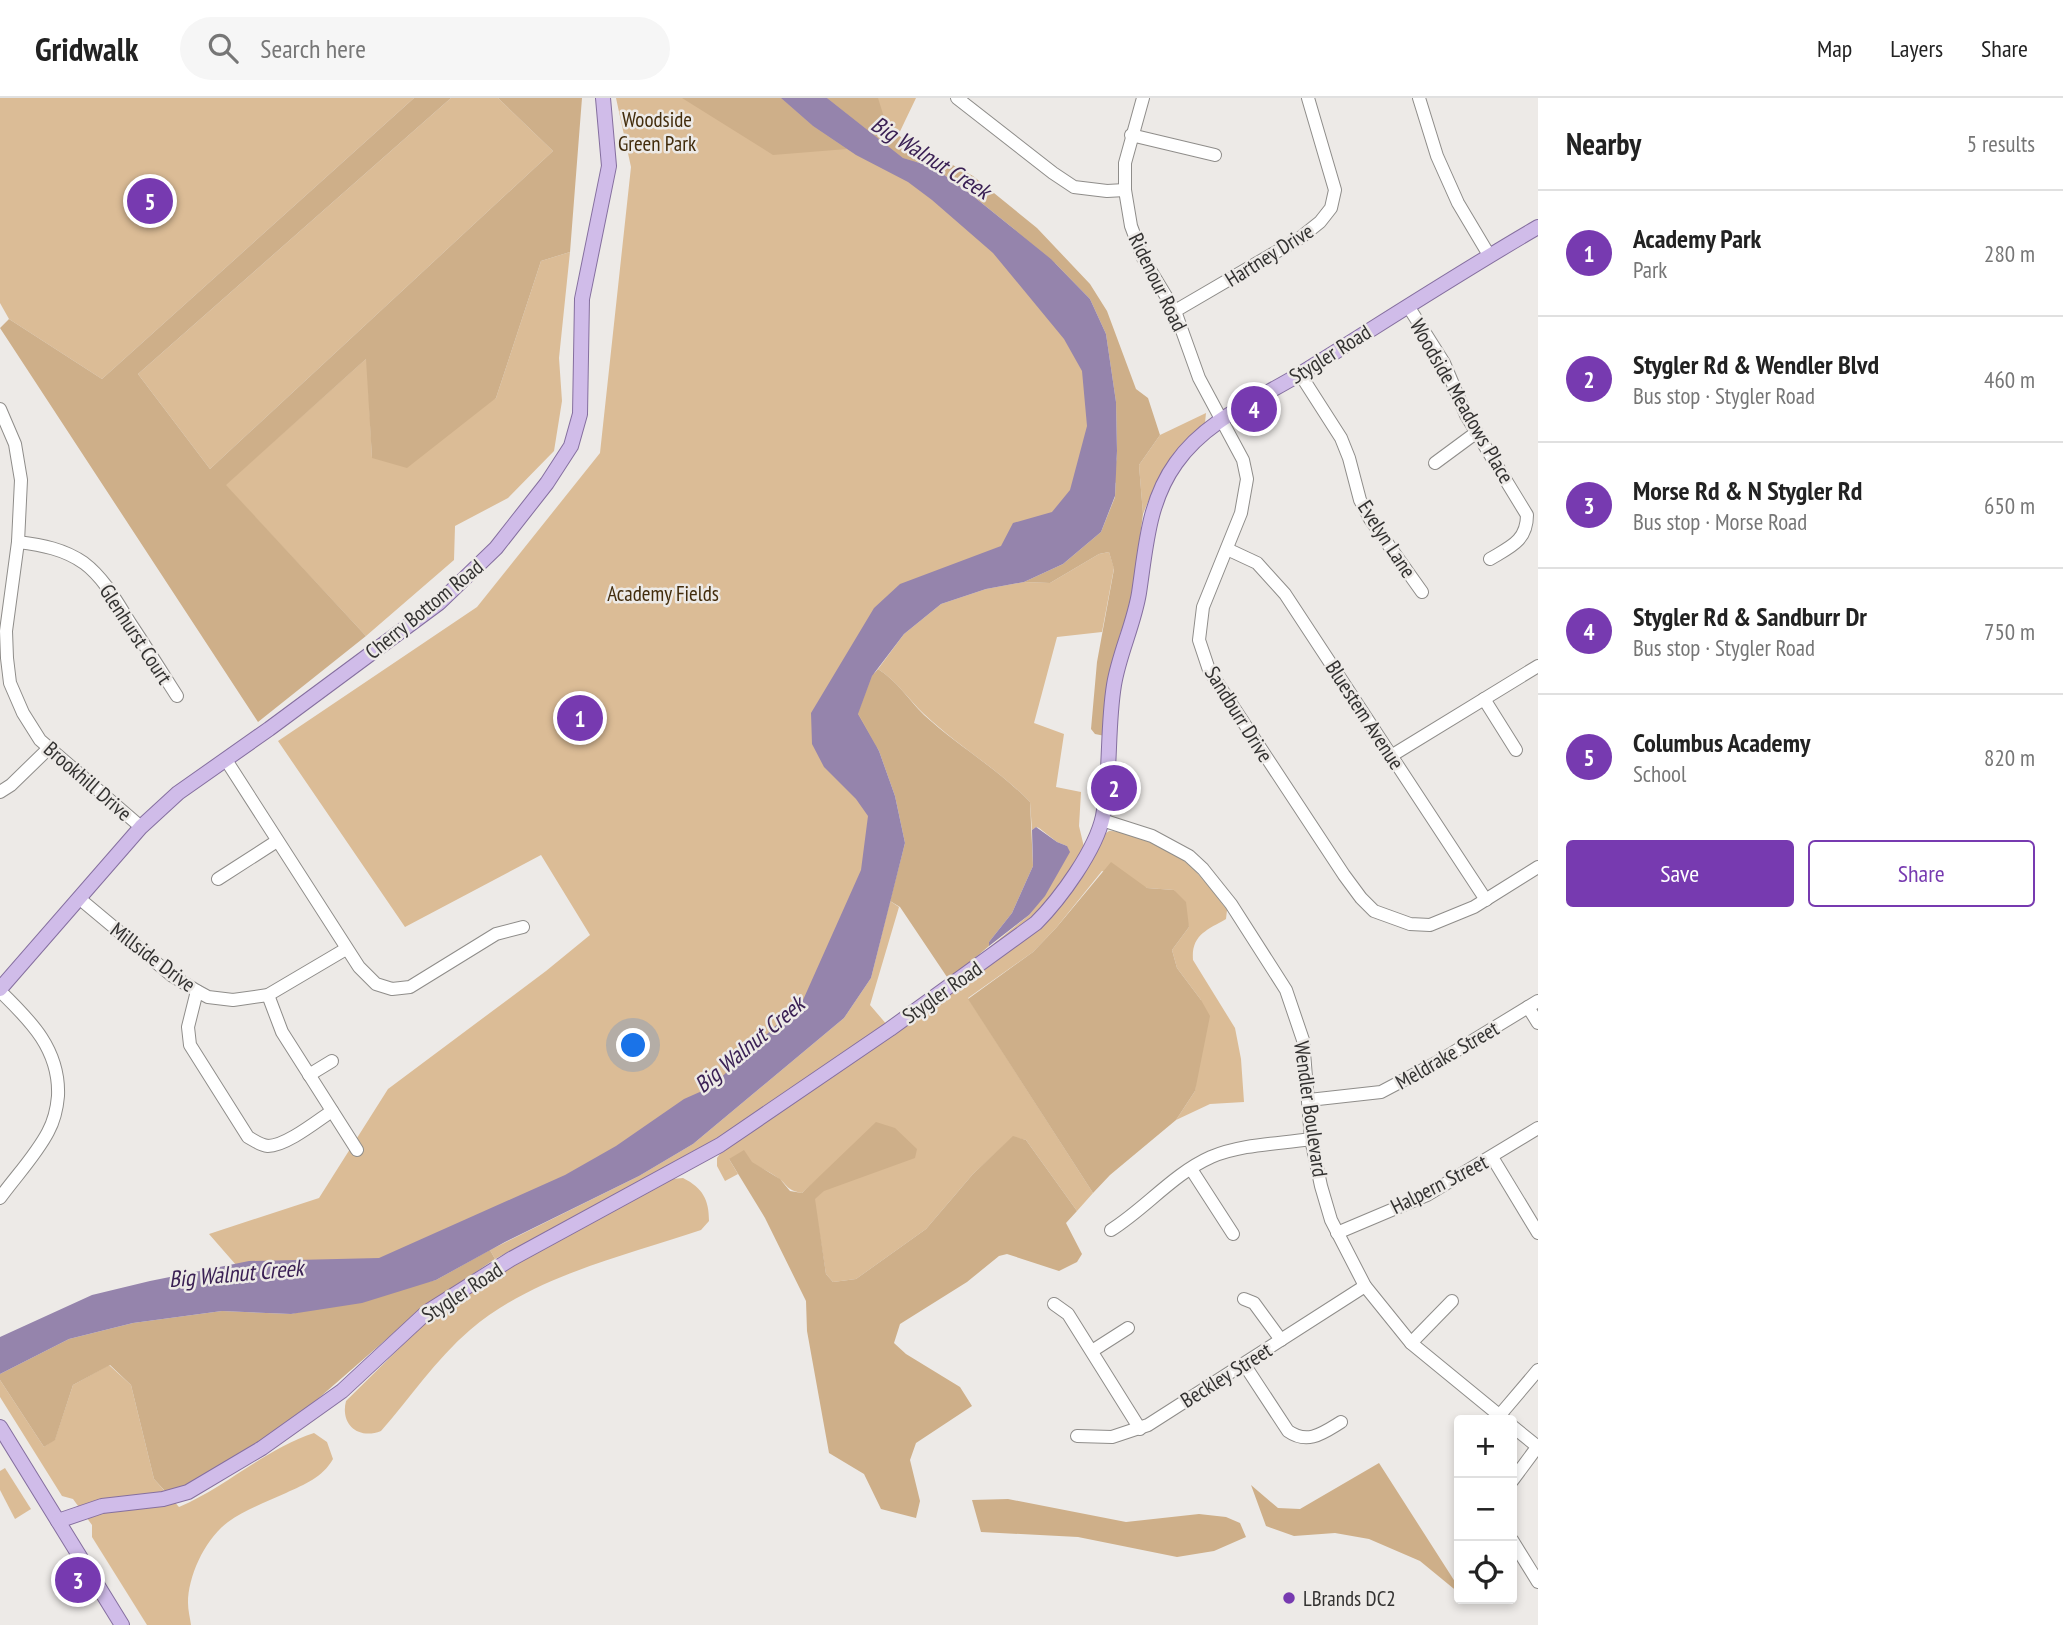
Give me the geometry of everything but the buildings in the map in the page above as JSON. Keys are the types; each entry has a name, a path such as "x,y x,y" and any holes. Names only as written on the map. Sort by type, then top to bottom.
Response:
{"main road":[{"name":"Cherry Bottom Road","path":"0,990 141,827 178,793 439,603 496,548 547,484 571,446 580,414 582,299 609,166 603,98"},
{"name":"Stygler Road","path":"58,1521 102,1506 163,1500 188,1492 212,1479 286,1433 330,1401 427,1312 511,1259 697,1159 768,1114 1037,923 1075,875 1102,820 1114,682 1137,605 1152,511 1158,492 1176,463 1200,437 1222,419 1538,227"},
{"path":"0,1427 122,1625"}],"street":[{"path":"957,98 1052,173 1074,187 1125,190"},
{"name":"Ridenour Road","path":"1143,98 1125,163 1125,190 1131,226 1143,258 1175,311 1199,378 1222,419"},
{"name":"Hartney Drive","path":"1175,311 1300,238 1321,222 1331,208 1335,190 1308,98"},
{"path":"1419,98 1437,156 1458,203 1489,255"},
{"path":"1131,135 1215,155"},
{"name":"Woodside Meadows Place","path":"1408,306 1444,363 1466,415 1527,515 1527,527 1521,538 1490,559"},
{"name":"Evelyn Lane","path":"1300,374 1341,438 1360,500 1370,519 1422,592"},
{"name":"Brookhill Drive","path":"0,409 15,444 21,480 18,542 6,631 10,683 23,713 48,749 141,827"},
{"name":"Sandburr Drive","path":"1222,419 1243,460 1247,479 1245,499 1203,607 1199,640 1209,670 1361,898 1374,911 1410,925 1430,925 1486,900"},
{"path":"1435,463 1477,432"},
{"name":"Glenhurst Court","path":"18,542 41,544 63,551 85,564 110,591 177,696"},
{"name":"Bluestem Avenue","path":"1227,549 1257,563 1285,594 1486,900"},
{"path":"1391,755 1538,666"},
{"path":"1484,699 1516,750"},
{"path":"0,792 11,785 48,749"},
{"path":"226,760 346,949 380,992 410,987 496,934 523,927"},
{"name":"Wendler Boulevard","path":"1102,820 1152,836 1189,856 1231,904 1286,990 1303,1040 1311,1139 1321,1186 1337,1233 1365,1286 1410,1343 1498,1415"},
{"path":"218,879 278,841"},
{"path":"1486,900 1538,867"},
{"name":"Millside Drive","path":"80,899 171,975 208,997 233,1000 268,995 346,949"},
{"path":"0,990 29,1018 42,1037 55,1062 58,1082 57,1105 48,1132 0,1198"},
{"path":"197,991 188,1027 190,1045 248,1137 258,1144 270,1146 282,1143 332,1111"},
{"path":"268,995 282,1032 357,1150"},
{"path":"1533,1004 1538,1023"},
{"name":"Meldrake Street","path":"1309,1100 1381,1092 1436,1063 1533,1004"},
{"path":"309,1075 332,1061"},
{"name":"Halpern Street","path":"1337,1233 1427,1195 1538,1128"},
{"path":"1111,1230 1133,1216 1170,1183 1227,1151 1311,1139"},
{"path":"1492,1157 1538,1233"},
{"path":"1191,1169 1233,1234"},
{"name":"Beckley Street","path":"1077,1436 1112,1437 1140,1429 1365,1286"},
{"path":"1244,1299 1254,1303 1281,1340"},
{"path":"1410,1343 1452,1301"},
{"path":"1054,1304 1069,1314 1140,1429"},
{"path":"1092,1350 1128,1328"},
{"path":"1244,1364 1287,1432 1306,1439 1342,1422"},
{"path":"1504,1415 1520,1388 1538,1370"},
{"path":"1514,1478 1538,1446 1517,1430"},
{"path":"1513,1541 1538,1582"}],"green space":[{"path":"0,98 414,98 102,379 9,319 0,303"},
{"path":"451,98 498,98 553,151 210,469 138,374"},
{"path":"616,98 916,98 893,146 1053,256 1122,478 984,579 873,642 880,810 815,1022 507,1226 264,1297 209,1234 319,1198 388,1089 590,935 541,855 405,927 278,741 477,607 600,453 631,167"},
{"path":"570,252 559,358 562,401 554,451 508,498 455,526 454,560 366,636 225,485 367,358 372,458 496,398 541,261"},
{"path":"1206,413 1205,423 1167,464 1143,514 1139,465 1160,435"},
{"path":"1109,552 1114,568 1102,632 1057,637 1034,723 1064,734 1056,787 1081,792 1079,826 1084,847 1066,880 1033,920 949,980 1029,915 1067,846 1039,828 1032,830 1030,802 937,726 878,669 904,634 941,604 986,589 1024,582 1050,583 1099,554"},
{"path":"1109,831 1145,840 1179,857 1199,875 1227,910 1226,919 1198,939 1193,960 1235,1028 1241,1059 1244,1102 1210,1104 1176,1120 1195,1091 1201,1000 1177,968 1172,950 1189,927 1174,890 1147,888 1102,871 1033,952 968,998 1093,1193 1077,1211 1026,1140 1013,1137 973,1174 926,1229 856,1279 833,1282 826,1274 814,1199 823,1191 832,1166 802,1193 790,1189 761,1168 729,1159 738,1174 725,1181 717,1166 717,1158 725,1147 1022,941 1100,837"},
{"path":"890,901 899,907 870,1005 888,1026 689,1157 495,1259 490,1250 639,1176 693,1144 844,1018 871,978"},
{"path":"683,1178 704,1195 709,1221 701,1230 580,1270 521,1296 494,1312 458,1341 381,1431 358,1432 348,1423 346,1401 441,1307 506,1267 672,1179"},
{"path":"109,1365 131,1385 154,1479 179,1507 279,1448 314,1433 327,1442 333,1459 324,1471 312,1480 241,1514 228,1522 212,1538 199,1559 191,1581 188,1603 191,1625 147,1625 92,1537 92,1525 73,1499 62,1496 0,1397 0,1380 44,1447 55,1439 73,1385"},
{"path":"5,1468 31,1509 15,1519 0,1490 0,1471"}],"shaded area":[{"path":"414,98 451,98 138,374 210,469 553,151 498,98 582,98 570,252 541,261 496,398 407,468 372,458 366,359 226,485 366,636 258,722 0,328 9,319 102,379"},
{"path":"682,98 781,98 813,126 847,149 773,155"},
{"path":"827,98 878,98 888,130 973,176 1037,228 1090,284 1107,311 1136,389 1148,398 1160,435 1139,465 1143,514 1131,603 1120,634 1108,688 1105,736 1095,734 1091,729 1097,662 1114,569 1109,552 1099,554 1050,583 1024,582 1063,564 1101,532 1115,497 1116,402 1106,334 1090,299 1051,259 968,192 933,167 903,158"},
{"path":"878,669 897,685 924,715 1030,802 1033,866 1012,913 989,942 989,946 949,980 900,907 890,901 905,843 895,796 879,751 858,713 872,676"},
{"path":"1111,862 1147,888 1174,890 1186,902 1189,927 1172,950 1177,968 1210,1016 1195,1091 1176,1120 1110,1175 1093,1193 968,999 1033,952"},
{"path":"876,1122 895,1128 917,1149 915,1158 824,1191 815,1199 826,1274 833,1282 856,1279 926,1229 973,1174 1013,1136 1026,1140 1077,1211 1066,1223 1082,1254 1077,1262 1059,1271 1007,1254 999,1256 967,1282 900,1324 894,1343 906,1354 960,1387 972,1406 916,1443 910,1460 920,1501 916,1518 881,1509 864,1474 829,1453 807,1331 806,1301 765,1218 729,1159 744,1150 752,1162 780,1179 790,1191 802,1193"},
{"path":"490,1250 495,1259 421,1309 304,1411 218,1471 183,1487 165,1491 154,1479 131,1385 110,1365 73,1385 55,1440 44,1447 0,1380 0,1374 69,1339 133,1323 222,1311 291,1314 436,1280"},
{"path":"1379,1463 1454,1580 1454,1589 1420,1561 1369,1539 1335,1533 1294,1536 1266,1526 1251,1485 1278,1508 1300,1509"},
{"path":"1008,1499 1126,1522 1199,1514 1226,1517 1240,1523 1246,1537 1214,1551 1177,1557 1078,1537 981,1532 972,1500"}],"water":[{"name":"Big Walnut Creek","path":"781,98 827,98 903,158 933,167 968,192 1051,259 1090,299 1106,334 1116,402 1115,496 1101,532 1063,564 1024,582 986,589 941,604 904,634 872,676 858,714 879,751 895,796 905,843 871,978 844,1018 693,1144 639,1176 505,1242 436,1280 362,1303 291,1314 222,1311 133,1323 69,1339 0,1374 0,1337 92,1295 249,1261 379,1258 565,1175 616,1146 684,1099 711,1087 803,1000 861,870 868,816 856,799 824,767 812,744 811,713 874,608 900,584 1001,546 1013,523 1052,512 1070,490 1087,426 1082,371 1064,339 993,253 908,182 856,155 813,126"},
{"path":"1036,827 1067,846 1070,852 1045,896 1029,915 989,946 989,942 1012,913 1033,866 1032,830"}],"place":[{"name":"Columbus Academy","path":"150,201"},
{"name":"Stygler Rd & Sandburr Dr","path":"1254,409"},
{"name":"Academy Park","path":"580,718"},
{"name":"Stygler Rd & Wendler Blvd","path":"1114,788"},
{"name":"Morse Rd & N Stygler Rd","path":"78,1580"},
{"name":"LBrands DC2","path":"1289,1598"}],"park label":[{"name":"Woodside Green Park","path":"657,131"},
{"name":"Academy Fields","path":"663,593"}]}
